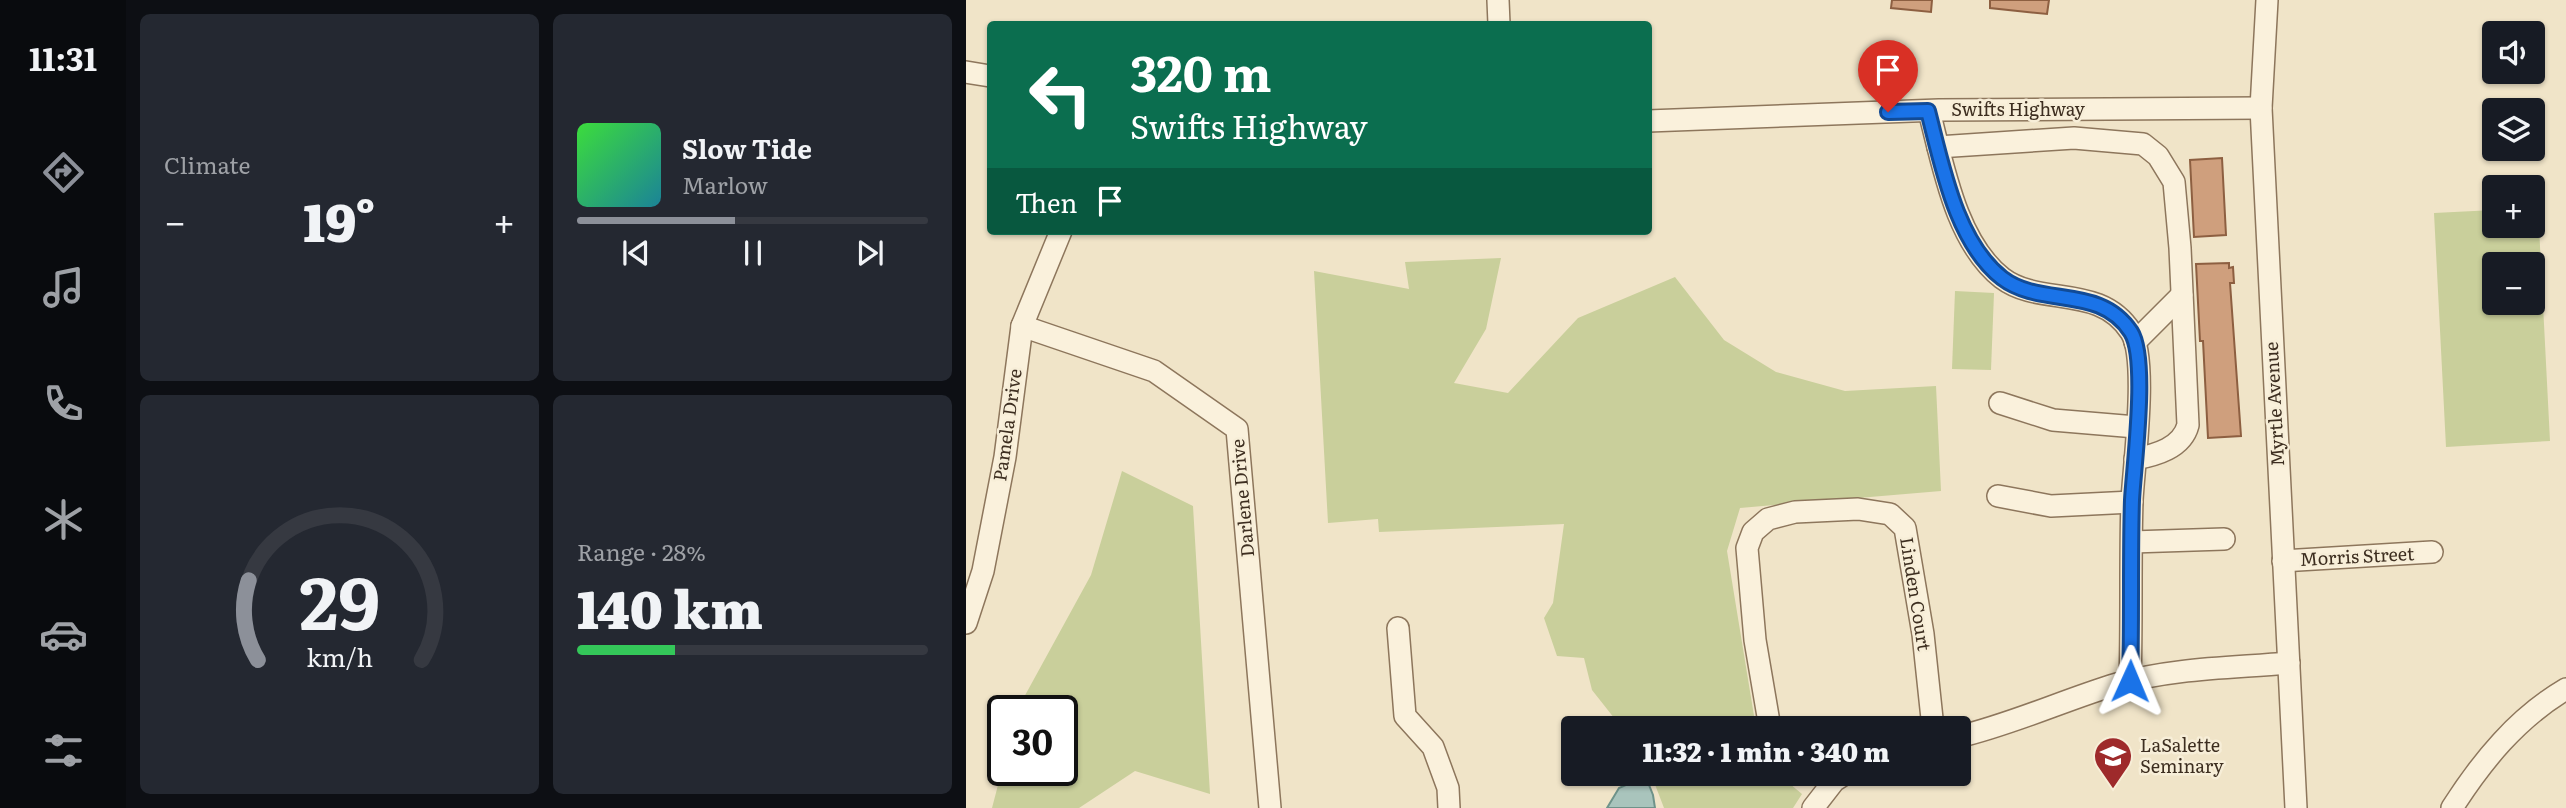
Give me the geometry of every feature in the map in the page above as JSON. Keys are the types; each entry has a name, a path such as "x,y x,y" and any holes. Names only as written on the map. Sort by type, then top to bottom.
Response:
{"street":[{"path":"1498,0 1499,21"},
{"name":"Myrtle Avenue","path":"2267,0 2261,108 2296,808"},
{"path":"966,72 987,76"},
{"name":"Swifts Highway","path":"1652,121 1928,111 2261,108"},
{"path":"1928,111 1947,180 1966,230 1982,259 2004,280 2033,291 2087,300 2111,311 2130,331 2135,342 2140,369 2132,502 2130,681"},
{"path":"1938,147 2074,138 2143,144 2158,156 2174,182 2188,425 2185,435 2176,444 2135,459"},
{"name":"Pamela Drive","path":"966,623 983,571 1005,457 1022,326 1059,235"},
{"path":"2135,342 2182,295"},
{"name":"Darlene Drive","path":"1022,326 1154,372 1237,429 1270,808"},
{"path":"2000,403 2053,421 2136,427"},
{"path":"1998,496 2051,506 2132,502"},
{"name":"Linden Court","path":"1768,716 1754,627 1747,548 1753,532 1768,519 1795,512 1858,509 1891,514 1905,528 1923,634 1932,716"},
{"path":"2132,535 2222,532"},
{"name":"Morris Street","path":"2283,561 2432,552"},
{"path":"1398,628 1405,716 1433,747 1448,788 1449,808"},
{"path":"1971,734 2130,681 2159,674 2289,663"},
{"path":"2452,808 2476,771 2506,737 2543,703 2566,689"},
{"path":"1813,808 1826,786"}],"green space":[{"path":"2482,211 2482,238 2540,238 2540,252 2482,252 2482,315 2544,315 2550,441 2446,447 2434,213"},
{"path":"1501,258 1486,329 1454,383 1508,393 1578,318 1675,277 1724,340 1776,372 1845,391 1936,386 1941,491 1740,508 1727,551 1754,716 1613,716 1592,690 1584,658 1557,656 1544,618 1553,603 1564,524 1379,532 1378,519 1328,523 1314,271 1409,289 1405,262"},
{"path":"1955,291 1994,293 1991,370 1952,369"},
{"path":"1122,471 1193,506 1210,794 1135,771 1079,808 992,808 998,786 1078,786 1078,695 1025,695 1091,575"},
{"path":"1656,786 1792,786 1802,794 1793,808 1664,808"}],"water":[{"path":"1649,786 1655,808 1607,808 1619,788"}],"building":[{"path":"1892,0 1932,0 1931,12 1891,8"},
{"path":"1990,0 2049,0 2047,14 1990,8"},
{"path":"2222,158 2226,235 2194,237 2190,160"},
{"path":"2229,263 2229,268 2233,267 2234,283 2230,283 2241,436 2208,438 2196,264"}],"place":[{"name":"LaSalette Seminary","path":"2113,790"}],"route":[{"path":"1888,112 1928,111 1947,180 1966,230 1982,259 2004,280 2033,291 2087,300 2111,311 2130,331 2137,345 2140,369 2132,502 2130,681"}]}
